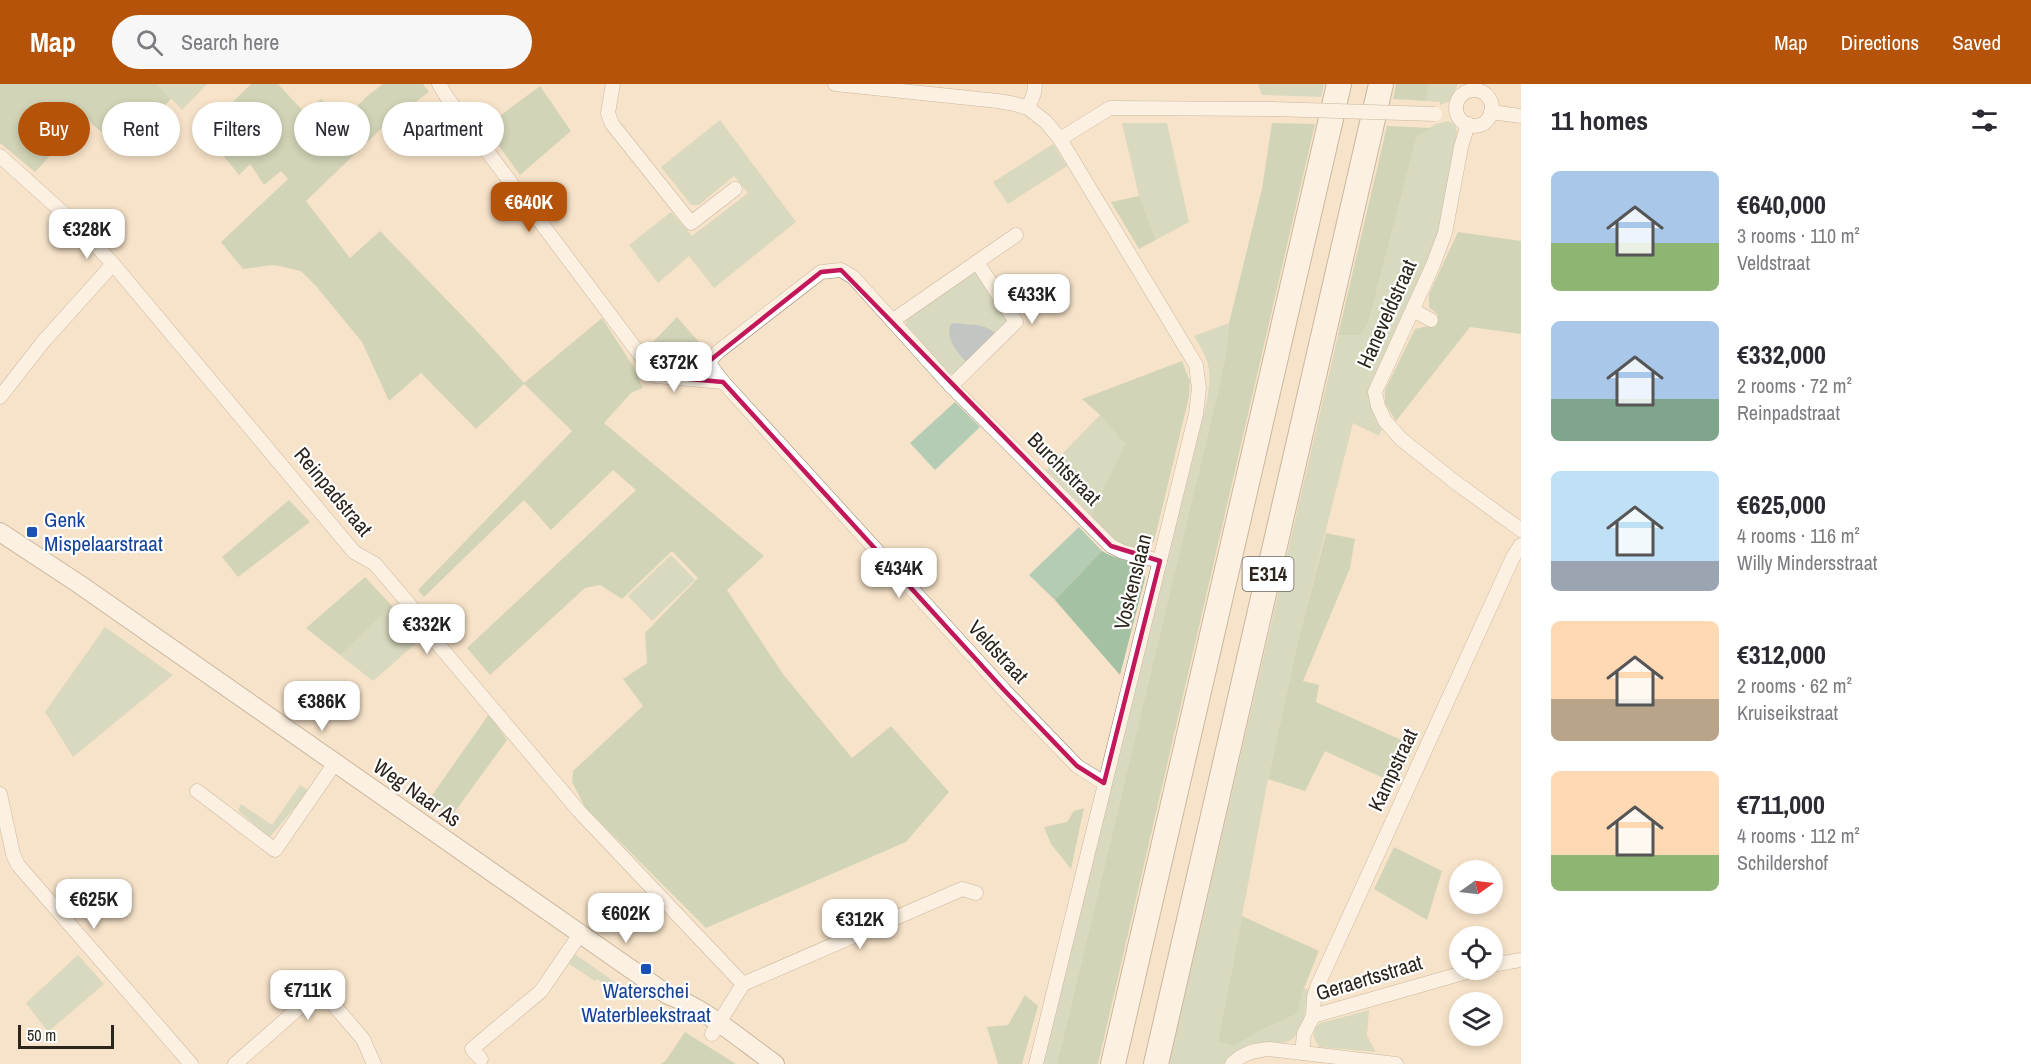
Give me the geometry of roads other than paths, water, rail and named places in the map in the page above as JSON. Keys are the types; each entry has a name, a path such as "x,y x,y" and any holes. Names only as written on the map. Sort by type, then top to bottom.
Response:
{"highway":[{"name":"E314","path":"1113,1064 1339,84"},
{"name":"E314","path":"1155,1064 1381,84"}],"main road":[{"name":"Weg Naar As","path":"0,525 22,545"},
{"name":"Weg Naar As","path":"0,532 22,545 668,996 681,1000 756,1064"},
{"name":"Weg Naar As","path":"715,1029 775,1064"}],"street":[{"path":"440,84 448,99 656,376 723,382"},
{"path":"613,84 608,113 612,124 691,223 735,189"},
{"path":"835,84 999,101 1028,108 1035,84"},
{"path":"1468,87 1479,90 1488,97 1492,107 1489,118 1479,125 1468,124 1460,119 1456,110 1459,98 1468,87"},
{"name":"Voskenslaan","path":"1028,108 1046,122 1060,139 1196,365 1198,388 1196,414 1036,1064"},
{"path":"1060,139 1110,108 1272,109 1435,114 1456,110"},
{"path":"1491,112 1521,116"},
{"name":"Haneveldstraat","path":"1468,124 1461,147 1445,233 1375,392 1385,421 1401,439 1521,530"},
{"name":"Reinpadstraat","path":"0,156 80,228 113,264 354,552 375,564 426,624 438,643 579,810 743,984"},
{"path":"892,321 1016,235"},
{"path":"951,386 1016,322 977,262"},
{"path":"0,397 43,342 113,264"},
{"name":"Burchtstraat","path":"708,362 820,272 841,270 853,277 951,386 1111,546 1123,552 1160,561"},
{"path":"1413,310 1431,320"},
{"path":"647,364 657,356 701,358 708,362"},
{"name":"Veldstraat","path":"708,362 723,382 1004,690 1077,766 1104,783"},
{"name":"Kampstraat","path":"1313,1016 1317,987 1513,557 1521,545"},
{"path":"197,791 275,850 335,763"},
{"path":"0,794 13,854 18,866 191,1064"},
{"path":"715,1029 743,984 962,889 976,893"},
{"path":"481,1059 472,1049 541,991 580,934"},
{"path":"1503,963 1521,960"},
{"name":"Geraertsstraat","path":"1302,1053 1304,1034 1313,1016 1449,977"},
{"path":"235,1064 308,1000 316,998 332,1003 363,1039 374,1064"},
{"path":"1232,1064 1238,1058 1256,1050 1396,1064"}],"water":[{"path":"954,323 980,326 995,333 966,362 951,341 950,325"}],"place":[{"name":"Genk Mispelaarstraat","path":"32,532"},
{"name":"Waterschei Waterbleekstraat","path":"646,969"}]}
